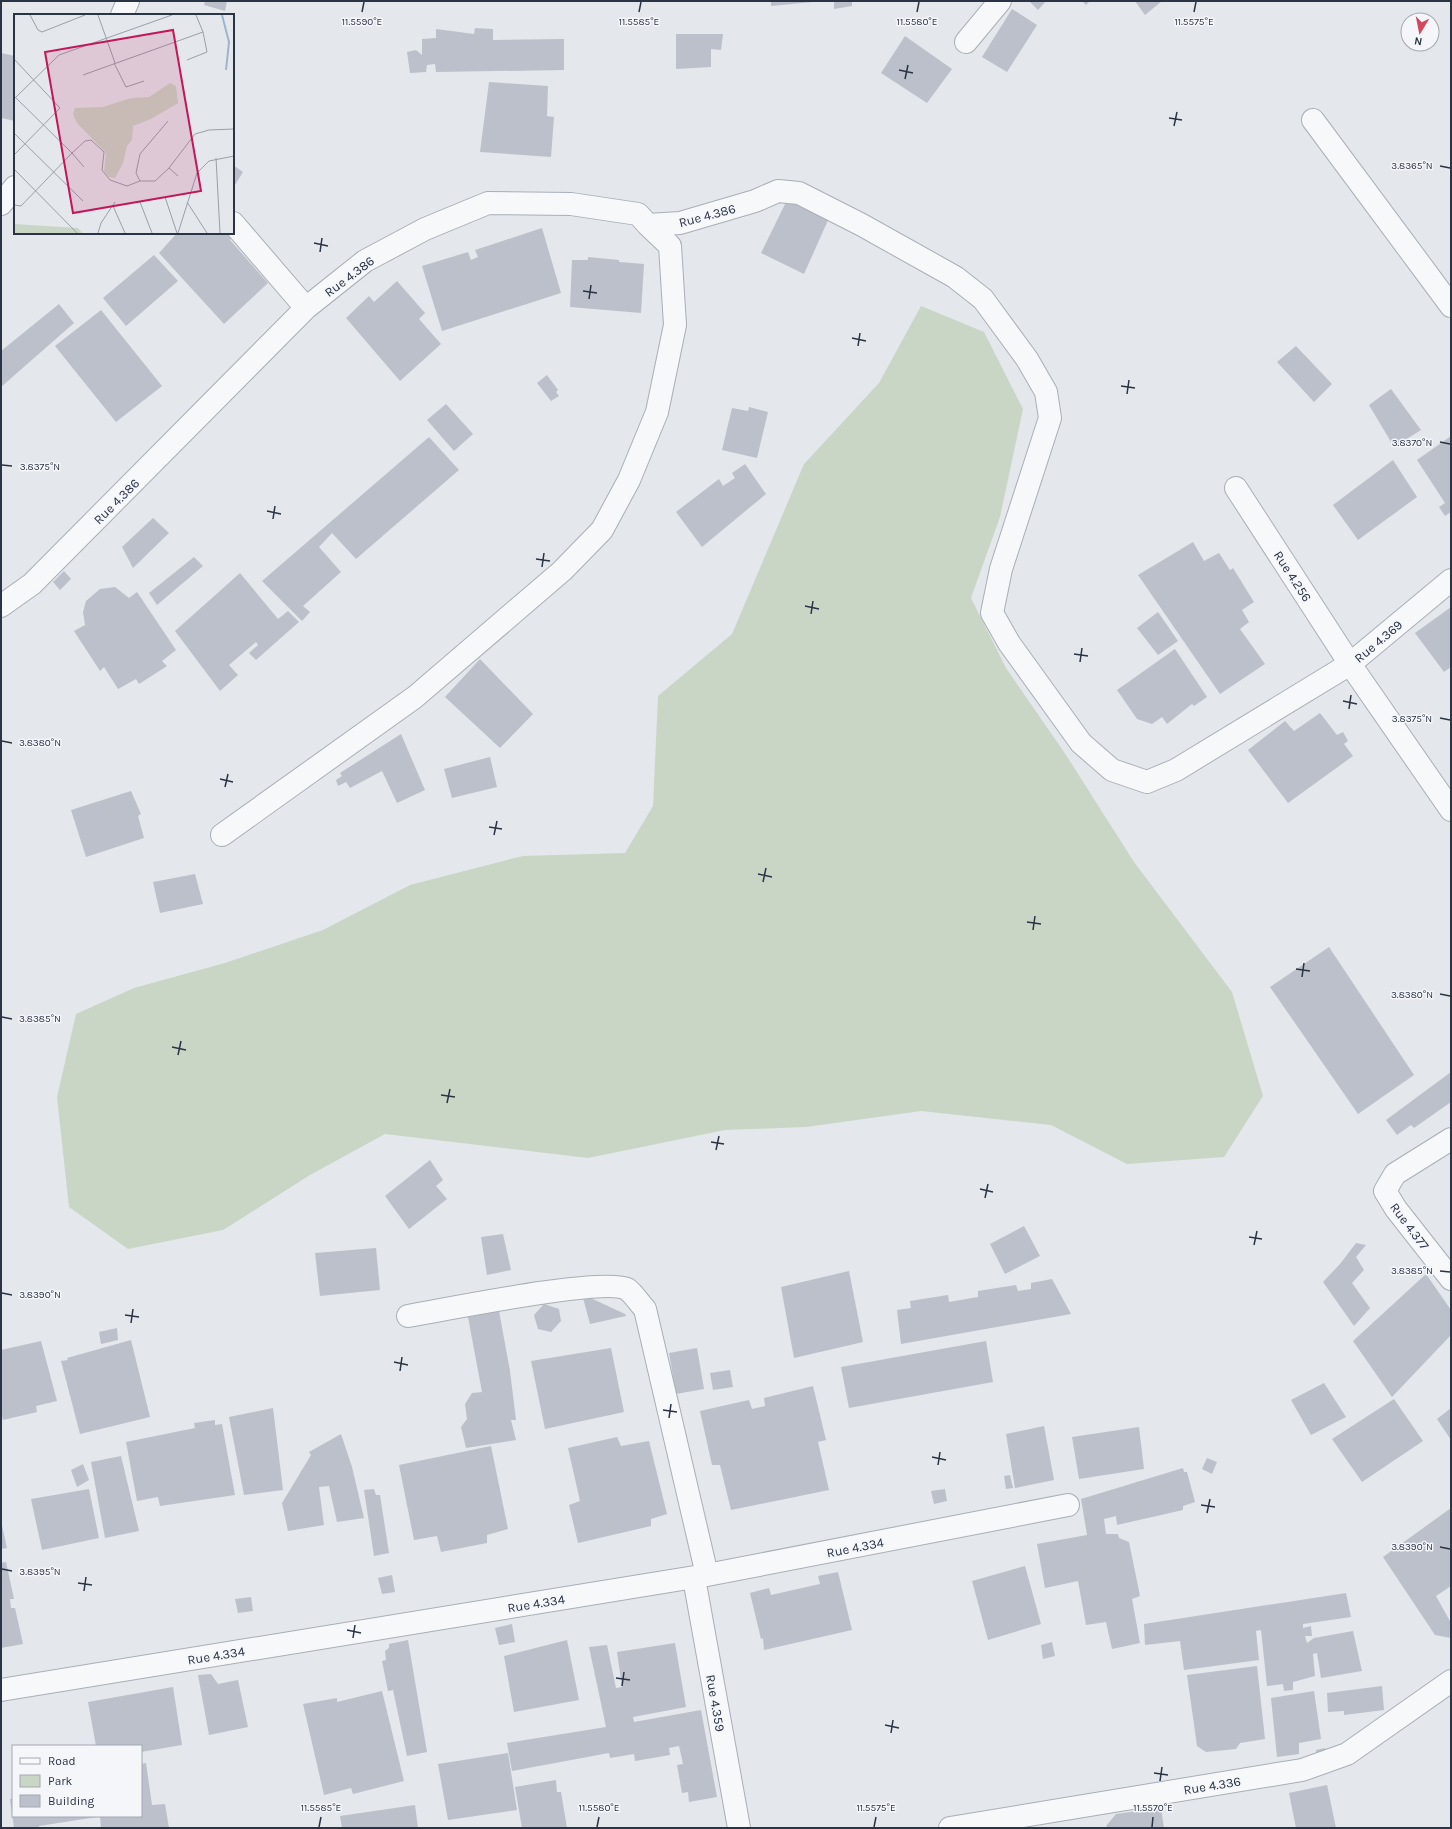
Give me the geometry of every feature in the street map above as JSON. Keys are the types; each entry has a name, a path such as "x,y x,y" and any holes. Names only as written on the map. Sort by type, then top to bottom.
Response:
{"street":[{"path":"122,14 128,1"},
{"path":"966,42 995,4"},
{"path":"1313,120 1451,306"},
{"path":"1,204 14,189"},
{"name":"Rue 4.386","path":"1,606 32,584 306,308 365,261 425,229 488,203 571,204 638,214 648,225 680,223 755,201 778,191 800,193 862,225 954,277 983,298 1027,359 1046,392 1050,418 1001,569 992,613 1009,643 1081,743 1112,770 1147,782 1176,770 1350,664"},
{"path":"234,224 306,308"},
{"path":"222,836 415,697 562,571 602,530 629,480 657,412 675,325 670,246 648,225"},
{"name":"Rue 4.256","path":"1236,488 1350,664"},
{"name":"Rue 4.369","path":"1451,580 1350,664 1451,810"},
{"name":"Rue 4.377","path":"1451,1139 1395,1174 1385,1191 1396,1209 1451,1279"},
{"name":"Rue 4.359","path":"408,1316 533,1294 607,1286 627,1289 645,1310 700,1577 739,1828"},
{"name":"Rue 4.334","path":"1,1690 700,1577 1068,1505"},
{"name":"Rue 4.336","path":"950,1828 1302,1770 1347,1754 1451,1681"}],"green space":[{"path":"921,306 984,332 1023,409 1000,517 971,598 1006,668 1066,755 1134,862 1232,992 1263,1096 1224,1157 1127,1164 1051,1125 921,1111 806,1127 725,1130 588,1158 385,1134 310,1175 223,1230 128,1249 69,1207 57,1097 76,1014 134,988 225,963 323,930 410,885 523,856 625,853 653,806 658,696 732,634 804,464 879,383"}],"building":[{"path":"205,1 227,1 225,11 204,5"},
{"path":"771,1 813,1 813,2 771,6"},
{"path":"834,1 852,1 852,6 834,9"},
{"path":"1029,1 1046,1 1038,10"},
{"path":"1082,1 1090,1 1086,5"},
{"path":"1135,1 1162,1 1145,15"},
{"path":"1012,9 1037,25 1007,72 982,57"},
{"path":"475,28 493,29 493,40 564,39 564,70 436,72 435,64 427,65 426,72 410,73 407,52 416,50 422,55 422,39 436,38 436,29 474,34"},
{"path":"676,34 723,34 721,50 711,49 711,67 676,69"},
{"path":"905,36 952,69 927,103 881,73"},
{"path":"1,53 14,56 14,121 1,118"},
{"path":"489,82 548,86 547,116 554,117 551,157 480,152"},
{"path":"234,166 243,172 234,186"},
{"path":"788,198 829,218 804,274 761,253"},
{"path":"542,228 561,293 442,331 422,266 468,252 471,260 478,257 475,250"},
{"path":"176,234 234,234 230,240 268,283 224,324 159,253"},
{"path":"154,255 178,281 126,326 103,298"},
{"path":"588,257 644,264 641,313 570,307 572,260 588,260"},
{"path":"397,281 425,313 419,319 441,344 400,381 346,318 369,296 374,302"},
{"path":"59,304 74,323 1,387 1,351"},
{"path":"101,310 162,386 116,422 55,346"},
{"path":"1296,346 1332,384 1314,402 1277,362"},
{"path":"547,375 558,390 556,392 559,396 551,401 537,383"},
{"path":"1391,389 1421,430 1394,447 1369,405"},
{"path":"446,404 473,434 454,451 427,420"},
{"path":"749,407 768,412 757,458 722,450 732,408 748,411"},
{"path":"1451,436 1451,512 1445,516 1439,507 1445,503 1417,460"},
{"path":"429,437 459,470 356,559 332,533 319,547 341,572 303,606 310,612 302,621 262,581"},
{"path":"1393,460 1417,497 1358,540 1333,505"},
{"path":"745,464 766,494 702,547 676,512 719,479 723,486 735,478 732,473"},
{"path":"153,518 169,533 133,568 122,547"},
{"path":"1193,542 1204,561 1219,553 1230,570 1233,568 1254,602 1242,610 1249,622 1240,629 1265,664 1220,694 1138,575"},
{"path":"194,557 203,566 157,605 149,593"},
{"path":"64,571 71,579 60,590 53,582"},
{"path":"240,573 278,619 288,611 299,622 256,660 249,653 258,645 256,642 229,665 238,675 220,691 175,631"},
{"path":"115,587 129,598 137,592 176,650 162,661 167,666 139,684 136,679 118,689 104,667 100,671 74,631 85,625 83,612 86,601 100,589"},
{"path":"1451,607 1451,667 1444,672 1415,633"},
{"path":"1158,612 1178,641 1158,655 1137,628"},
{"path":"1175,649 1207,697 1194,706 1192,704 1167,724 1162,717 1152,724 1137,719 1117,690"},
{"path":"480,659 533,714 500,748 445,697"},
{"path":"1320,713 1337,735 1343,732 1348,741 1344,744 1353,756 1288,803 1248,750 1285,721 1294,731"},
{"path":"401,734 425,790 397,803 382,771 350,788 346,782 338,786 336,780 342,776 340,773"},
{"path":"490,757 497,787 452,798 444,769"},
{"path":"131,791 141,814 138,816 144,838 86,857 71,810"},
{"path":"195,874 203,904 160,913 153,882"},
{"path":"1329,947 1414,1075 1358,1114 1270,987"},
{"path":"1451,1072 1451,1102 1414,1128 1411,1125 1397,1135 1386,1120"},
{"path":"430,1160 443,1180 436,1186 447,1199 409,1229 385,1196"},
{"path":"1024,1226 1040,1256 1005,1274 990,1244"},
{"path":"503,1234 511,1270 487,1275 481,1237"},
{"path":"1356,1243 1366,1245 1356,1257 1364,1270 1352,1283 1370,1308 1354,1326 1323,1282 1340,1264"},
{"path":"376,1248 380,1290 320,1296 315,1253"},
{"path":"849,1271 863,1342 794,1358 781,1287"},
{"path":"1426,1274 1451,1310 1451,1335 1392,1397 1353,1341"},
{"path":"1052,1279 1071,1314 901,1344 897,1310 911,1308 910,1301 948,1295 949,1302 978,1297 978,1291 1016,1285 1018,1291 1031,1289 1031,1283"},
{"path":"582,1294 625,1314 626,1316 590,1324"},
{"path":"544,1304 559,1309 561,1321 551,1332 538,1329 534,1315"},
{"path":"499,1311 510,1371 516,1420 511,1420 516,1440 466,1448 461,1427 467,1419 465,1404 472,1393 482,1392 468,1317"},
{"path":"117,1328 118,1340 101,1344 99,1332"},
{"path":"131,1340 150,1417 80,1434 61,1361"},
{"path":"41,1341 57,1401 36,1406 37,1412 3,1420 1,1413 1,1350"},
{"path":"986,1341 993,1382 849,1408 841,1367"},
{"path":"611,1348 624,1412 545,1429 531,1361"},
{"path":"697,1348 704,1389 676,1394 669,1353"},
{"path":"730,1370 733,1387 713,1390 710,1373"},
{"path":"1324,1383 1346,1417 1311,1435 1291,1400"},
{"path":"813,1386 826,1440 818,1442 829,1490 731,1510 720,1465 712,1465 700,1411 749,1400 752,1409 765,1406 764,1398"},
{"path":"1394,1399 1423,1441 1362,1482 1332,1439"},
{"path":"273,1408 283,1490 244,1495 229,1417"},
{"path":"1451,1408 1451,1440 1437,1419"},
{"path":"215,1420 215,1425 222,1424 235,1495 160,1506 158,1497 137,1501 126,1442 195,1428 194,1423"},
{"path":"1044,1426 1054,1480 1015,1488 1006,1434"},
{"path":"1139,1427 1144,1469 1079,1479 1072,1437"},
{"path":"341,1434 352,1467 364,1518 337,1522 329,1486 319,1487 324,1525 288,1531 282,1503 311,1455 309,1452"},
{"path":"617,1437 621,1446 649,1441 667,1514 651,1519 651,1526 578,1543 569,1505 580,1501 568,1448"},
{"path":"491,1446 508,1529 487,1535 487,1543 441,1552 437,1536 414,1540 399,1465"},
{"path":"121,1456 139,1531 105,1538 91,1462"},
{"path":"1207,1458 1217,1462 1212,1474 1202,1469"},
{"path":"83,1464 89,1480 77,1487 71,1470"},
{"path":"1183,1468 1184,1472 1187,1472 1195,1502 1183,1506 1183,1510 1117,1525 1116,1516 1104,1519 1106,1534 1118,1534 1119,1538 1129,1542 1140,1596 1132,1599 1140,1643 1112,1649 1106,1622 1086,1625 1078,1581 1045,1588 1037,1544 1087,1535 1081,1499"},
{"path":"1010,1475 1013,1488 1006,1489 1004,1476"},
{"path":"89,1489 99,1538 42,1550 31,1499"},
{"path":"374,1489 376,1495 380,1495 389,1553 374,1556 364,1490"},
{"path":"945,1489 947,1501 934,1504 931,1491"},
{"path":"1451,1508 1451,1586 1436,1596 1451,1623 1451,1638 1435,1635 1383,1557"},
{"path":"1,1521 7,1548 1,1549"},
{"path":"6,1562 14,1599 10,1599 11,1608 15,1608 23,1644 1,1648 1,1563"},
{"path":"1025,1566 1041,1624 988,1640 972,1581"},
{"path":"838,1572 852,1630 764,1650 763,1638 761,1639 750,1593 769,1588 771,1595 820,1584 818,1576"},
{"path":"392,1575 395,1592 382,1594 378,1578"},
{"path":"1346,1593 1351,1617 1303,1624 1303,1628 1311,1626 1312,1636 1305,1636 1307,1643 1314,1638 1353,1631 1362,1671 1321,1678 1317,1653 1313,1654 1315,1676 1293,1682 1293,1690 1284,1691 1283,1684 1267,1686 1261,1630 1256,1631 1259,1660 1184,1670 1180,1641 1145,1645 1144,1624"},
{"path":"251,1597 253,1611 238,1613 235,1599"},
{"path":"512,1624 515,1642 499,1645 495,1628"},
{"path":"408,1640 427,1752 407,1756 393,1690 388,1691 382,1661 386,1660 385,1651 389,1648 389,1644"},
{"path":"567,1640 579,1700 514,1712 504,1656"},
{"path":"1052,1642 1055,1656 1043,1659 1041,1645"},
{"path":"675,1643 686,1707 633,1717 634,1722 701,1710 717,1797 689,1802 688,1792 682,1793 677,1765 683,1764 679,1746 669,1748 670,1755 635,1761 634,1754 610,1758 609,1753 512,1771 507,1743 606,1727 589,1647 607,1645 616,1688 622,1687 617,1652"},
{"path":"1257,1666 1265,1739 1240,1743 1236,1749 1206,1752 1197,1746 1187,1675"},
{"path":"211,1674 218,1684 238,1680 248,1727 209,1735 198,1675"},
{"path":"1382,1686 1384,1710 1344,1715 1344,1711 1328,1712 1327,1693"},
{"path":"173,1687 182,1745 142,1752 142,1745 96,1745 88,1702"},
{"path":"382,1691 404,1781 353,1794 351,1788 324,1795 303,1704 337,1698 337,1702"},
{"path":"1314,1691 1321,1739 1299,1743 1299,1754 1277,1757 1271,1698"},
{"path":"1325,1748 1326,1756 1316,1758 1316,1750"},
{"path":"508,1753 517,1810 448,1820 438,1764"},
{"path":"146,1763 152,1805 165,1804 169,1828 101,1828 100,1817 142,1817 142,1764"},
{"path":"556,1780 557,1792 561,1792 567,1828 522,1828 515,1787"},
{"path":"1327,1785 1336,1828 1296,1828 1289,1793"},
{"path":"10,1799 12,1799 12,1814"},
{"path":"415,1805 418,1828 342,1828 340,1816"},
{"path":"1161,1808 1164,1828 1109,1828 1106,1826 1116,1814"},
{"path":"12,1817 97,1817 39,1826 39,1828 14,1828"}]}
